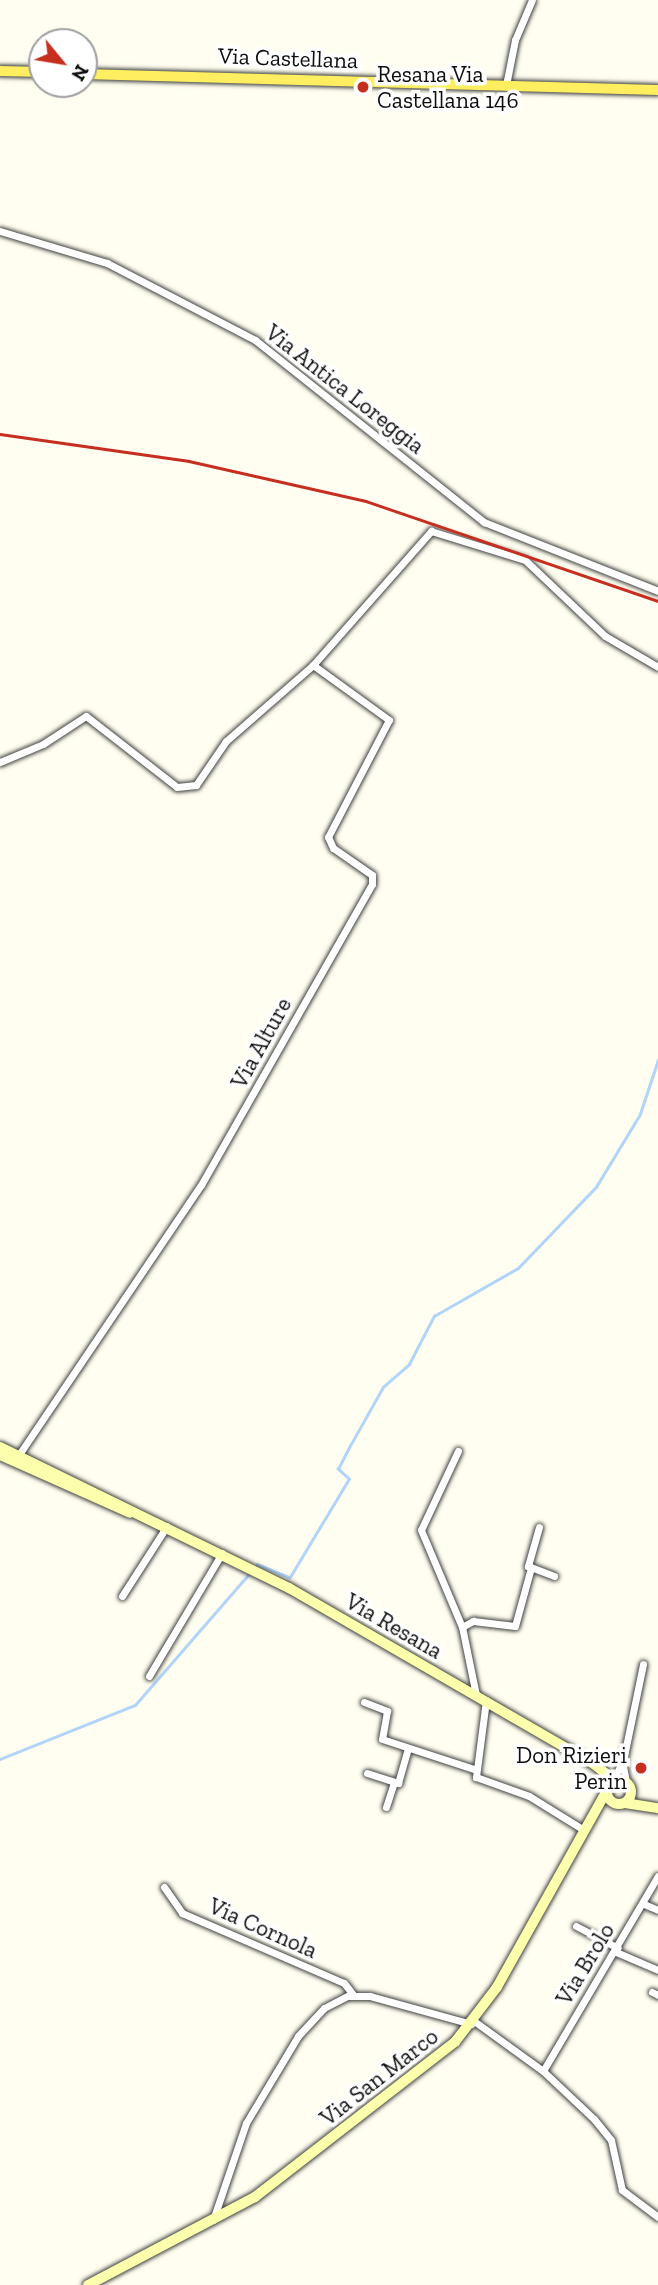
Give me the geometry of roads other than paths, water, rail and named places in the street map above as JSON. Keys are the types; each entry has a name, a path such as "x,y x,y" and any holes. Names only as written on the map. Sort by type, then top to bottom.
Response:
{"main road":[{"path":"0,71 28,72"},
{"name":"Via Castellana","path":"98,74 658,90"}],"street":[{"path":"506,85 515,40 532,0"},
{"name":"Via Antica Loreggia","path":"0,231 107,263 255,340 484,522 658,591"},
{"path":"0,762 43,744 86,716 177,787 189,788 202,780 226,741 313,666 426,535 437,530 525,560 605,636 658,667"},
{"name":"Via Alture","path":"16,1460 220,1155 372,884 372,875 333,848 328,836 389,720 313,666"},
{"name":"Via Resana","path":"0,1447 16,1460"},
{"path":"458,1451 421,1530 462,1627 481,1697 474,1769 482,1781 523,1793 583,1830"},
{"name":"Via Resana","path":"0,1455 145,1516 222,1553 481,1697 603,1770 617,1784 621,1804"},
{"path":"122,1595 167,1526"},
{"path":"462,1627 473,1621 514,1626 539,1527"},
{"path":"149,1676 222,1553"},
{"path":"530,1571 554,1576"},
{"path":"643,1664 617,1784 621,1804 656,1807"},
{"path":"364,1702 387,1710 382,1739 474,1769"},
{"path":"386,1807 408,1749"},
{"path":"617,1784 623,1762"},
{"path":"367,1773 394,1782"},
{"path":"617,1784 656,1807"},
{"name":"Via San Marco","path":"88,2285 214,2220 270,2186 434,2060 473,2023 583,1830 617,1784"},
{"name":"Via San Marco","path":"592,1818 621,1804"},
{"name":"Via Brolo","path":"543,2071 617,1950 658,1876"},
{"name":"Via Cornola","path":"164,1887 182,1913 344,1983 354,1996"},
{"path":"644,1904 658,1910"},
{"path":"576,1926 658,1970"},
{"path":"214,2220 246,2123 298,2036 331,2003 354,1996 473,2023 543,2071 604,2130 622,2190 658,2217"}],"waterway":[{"path":"257,1564 290,1577 349,1479 338,1469 383,1387 409,1364 434,1316 518,1268 596,1187 640,1114 658,1060"},
{"path":"0,1759 135,1705 249,1574"}],"railway":[{"path":"0,434 189,461 366,501 658,601"}],"place":[{"name":"Resana Via Castellana 146","path":"363,87"},
{"name":"Don Rizieri Perin","path":"641,1768"}]}
